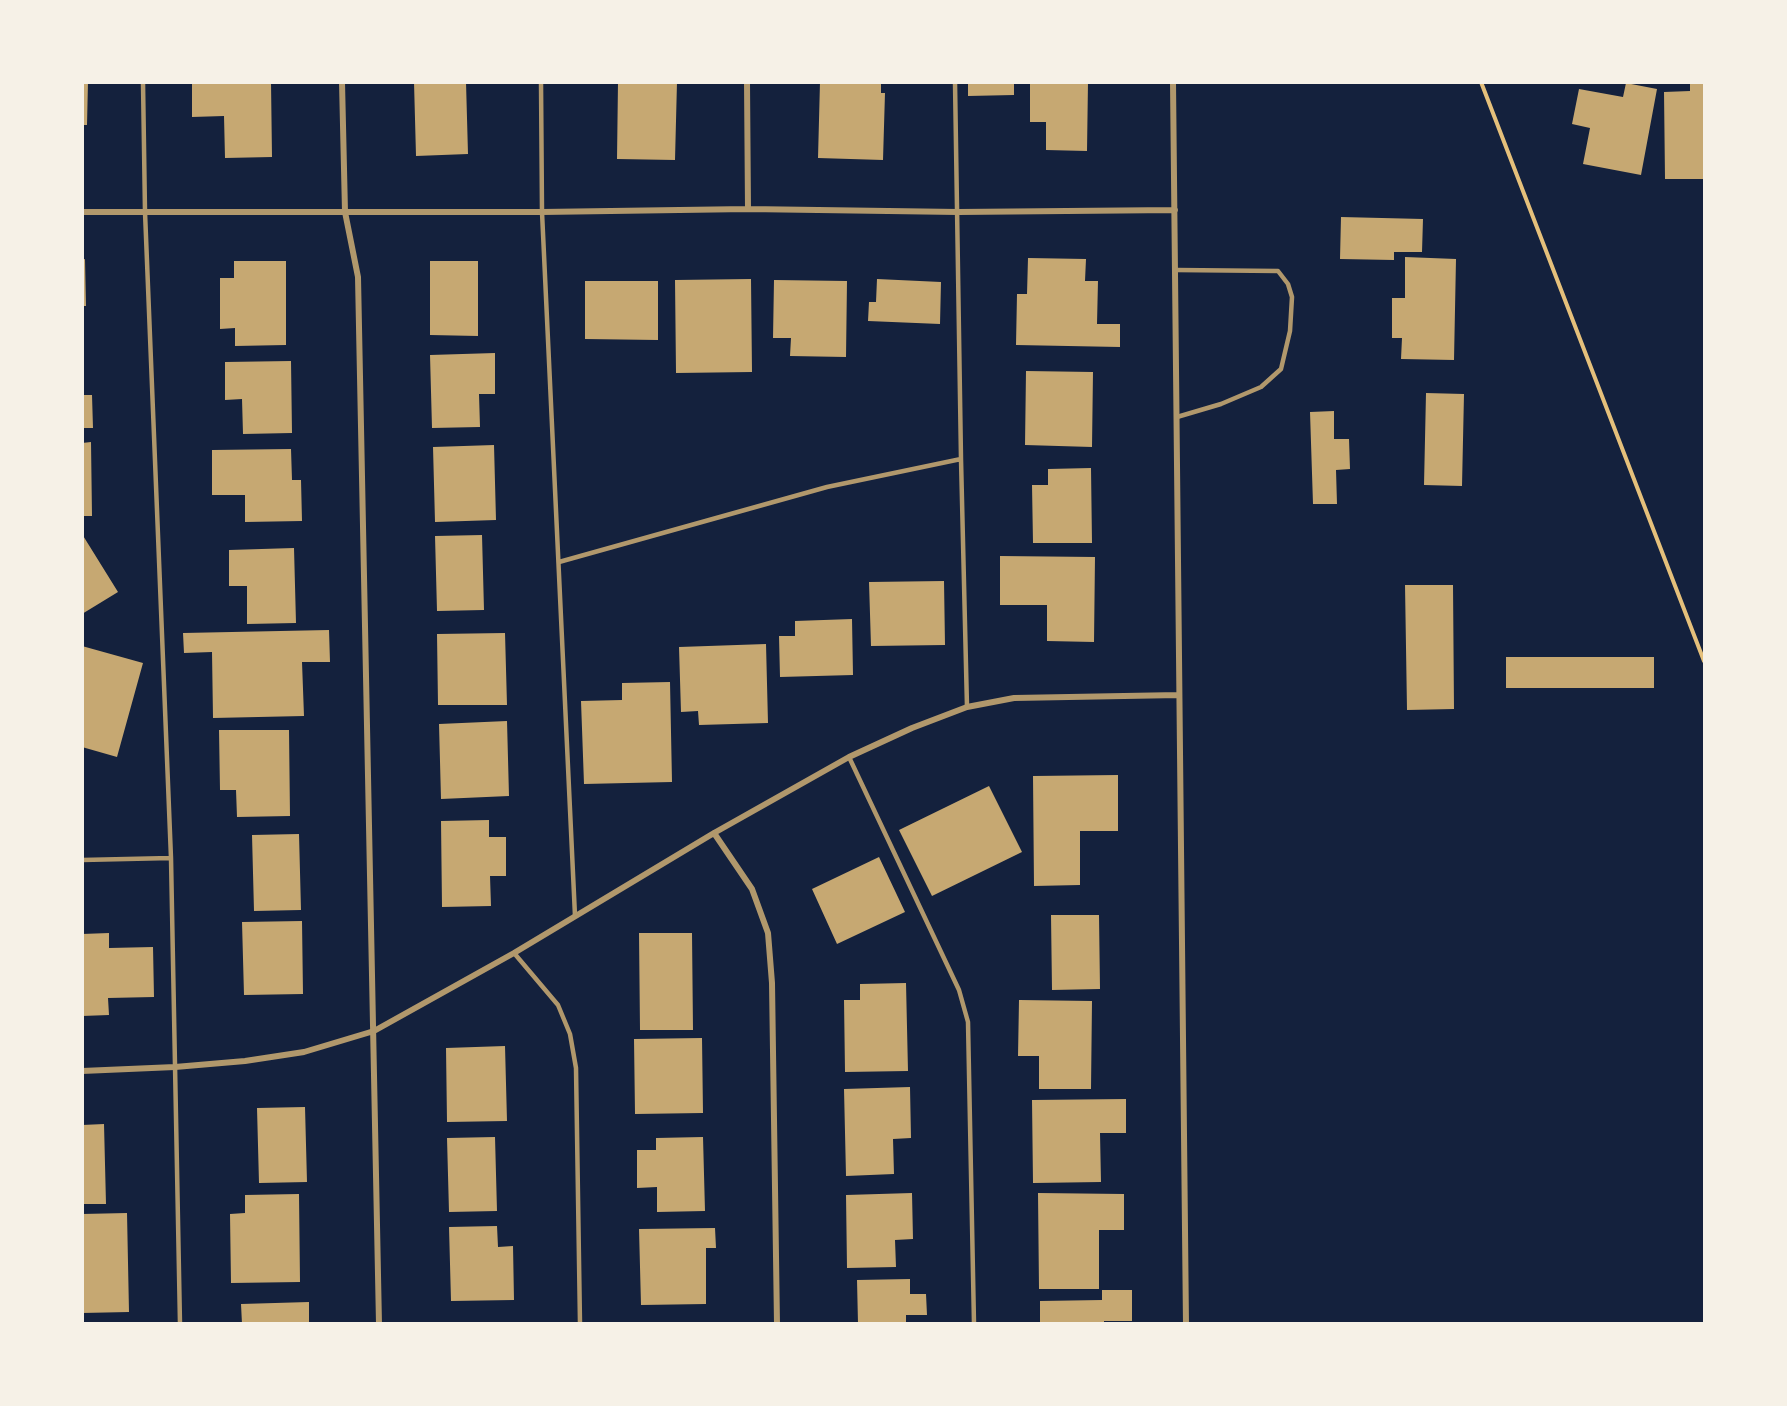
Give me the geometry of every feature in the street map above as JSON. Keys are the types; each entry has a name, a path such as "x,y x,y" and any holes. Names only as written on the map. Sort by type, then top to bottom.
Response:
{"street":[{"path":"342,82 345,212 358,277 379,1323"},
{"path":"747,82 748,210"},
{"path":"1173,82 1186,1323"},
{"path":"82,212 1175,210"},
{"path":"82,1071 245,1061 304,1052 374,1032 514,953 714,833 849,757 912,728 967,707 1014,698 1179,695"},
{"path":"714,833 752,889 768,933 772,995 777,1323"}],"lane":[{"path":"143,82 145,212 171,858 180,1323"},
{"path":"541,82 542,212 575,916"},
{"path":"955,82 967,707"},
{"path":"1176,270 1278,271 1288,284 1292,297 1290,331 1281,369 1261,387 1221,404 1177,417"},
{"path":"559,562 827,487 961,459"},
{"path":"849,757 959,990 968,1022 974,1323"},
{"path":"82,860 171,858"},
{"path":"514,953 558,1005 570,1034 576,1068 580,1323"}],"path":[{"path":"1481,82 1704,661"}],"building":[{"path":"82,82 88,82 87,125 82,125"},
{"path":"192,82 271,82 272,157 225,158 224,116 192,117"},
{"path":"414,82 466,82 468,154 416,156"},
{"path":"618,82 677,82 675,160 617,159"},
{"path":"820,82 881,82 881,93 885,93 883,160 818,158"},
{"path":"968,82 1014,82 1014,95 968,96"},
{"path":"1030,82 1088,82 1087,151 1046,150 1046,122 1030,122"},
{"path":"1690,82 1704,82 1704,179 1665,179 1664,92 1690,91"},
{"path":"1626,83 1657,89 1641,175 1583,164 1590,128 1572,124 1579,89 1623,97"},
{"path":"1341,217 1423,219 1422,252 1394,252 1394,260 1340,259"},
{"path":"1405,257 1456,259 1454,360 1401,359 1402,338 1392,338 1392,298 1405,298"},
{"path":"1028,258 1086,259 1085,281 1098,281 1097,324 1120,324 1120,347 1016,345 1017,294 1027,294"},
{"path":"85,259 86,306 82,306 82,260"},
{"path":"234,261 286,261 286,345 235,346 235,328 220,329 220,278 234,278"},
{"path":"430,261 478,261 478,336 430,335"},
{"path":"751,279 752,372 676,373 675,280"},
{"path":"877,279 941,282 940,324 868,321 869,302 876,302"},
{"path":"774,280 847,281 846,357 790,356 791,338 773,338"},
{"path":"585,281 658,281 658,340 585,339"},
{"path":"495,353 495,394 479,394 480,427 432,428 430,355"},
{"path":"291,361 292,433 243,434 242,399 225,400 225,362"},
{"path":"1026,371 1093,372 1092,447 1025,445"},
{"path":"1426,393 1464,394 1462,486 1424,485"},
{"path":"82,395 92,395 93,428 82,428"},
{"path":"1334,411 1334,439 1349,439 1350,469 1336,470 1337,504 1313,504 1310,412"},
{"path":"91,442 92,516 82,516 82,443"},
{"path":"494,445 496,520 435,522 433,447"},
{"path":"291,449 292,480 301,480 302,521 245,522 245,495 212,495 212,450"},
{"path":"1091,468 1092,543 1033,543 1032,485 1048,485 1048,469"},
{"path":"82,534 118,592 82,614"},
{"path":"482,535 484,610 437,611 435,536"},
{"path":"294,548 296,623 247,624 247,586 229,586 229,550"},
{"path":"1000,556 1095,557 1094,642 1047,641 1047,605 1000,605"},
{"path":"944,581 945,645 871,646 869,582"},
{"path":"1405,585 1453,585 1454,709 1407,710"},
{"path":"852,619 853,675 780,677 779,636 795,636 795,621"},
{"path":"329,630 330,662 302,662 304,716 213,718 212,652 184,653 183,633"},
{"path":"505,633 507,705 438,705 437,634"},
{"path":"766,644 768,723 699,725 698,711 681,712 679,647"},
{"path":"82,646 143,663 117,757 82,747"},
{"path":"1506,657 1654,657 1654,688 1506,688"},
{"path":"670,682 672,782 584,784 581,701 622,700 622,683"},
{"path":"507,721 509,796 441,799 439,724"},
{"path":"219,730 289,730 290,816 237,817 236,790 220,790"},
{"path":"1118,775 1118,831 1080,831 1080,885 1034,886 1033,776"},
{"path":"989,786 1022,852 932,896 899,830"},
{"path":"489,820 489,837 506,837 506,876 490,876 491,906 442,907 441,821"},
{"path":"299,834 301,910 254,911 252,835"},
{"path":"879,857 905,912 837,944 812,889"},
{"path":"1051,915 1099,915 1100,989 1052,990"},
{"path":"302,921 303,994 244,995 242,922"},
{"path":"109,933 109,948 153,947 154,997 108,998 109,1015 82,1016 82,934"},
{"path":"639,933 692,933 693,1030 640,1030"},
{"path":"906,983 908,1071 845,1072 844,1000 860,1000 860,984"},
{"path":"1019,1000 1092,1001 1091,1089 1039,1089 1039,1056 1018,1056"},
{"path":"702,1038 703,1113 635,1114 634,1039"},
{"path":"505,1046 507,1121 447,1122 446,1048"},
{"path":"910,1087 911,1138 893,1139 894,1174 846,1176 844,1089"},
{"path":"1126,1099 1126,1133 1100,1133 1101,1182 1033,1183 1032,1100"},
{"path":"305,1107 307,1182 259,1183 257,1108"},
{"path":"104,1124 106,1204 82,1204 82,1125"},
{"path":"495,1137 497,1211 449,1212 447,1138"},
{"path":"703,1137 705,1211 657,1212 657,1187 637,1188 637,1150 656,1150 656,1138"},
{"path":"912,1193 913,1239 895,1240 896,1267 847,1268 846,1195"},
{"path":"1038,1193 1124,1194 1124,1230 1099,1230 1099,1289 1039,1289"},
{"path":"299,1194 300,1282 231,1283 230,1214 245,1213 245,1195"},
{"path":"127,1213 129,1312 82,1313 82,1214"},
{"path":"497,1226 498,1247 513,1246 514,1300 451,1301 449,1227"},
{"path":"715,1228 716,1248 706,1248 706,1304 641,1305 639,1229"},
{"path":"910,1279 910,1294 926,1294 927,1315 906,1315 906,1324 858,1324 857,1280"},
{"path":"1102,1290 1132,1290 1132,1321 1104,1321 1104,1324 1040,1324 1040,1301 1102,1300"},
{"path":"309,1302 309,1324 242,1324 241,1304"}]}
